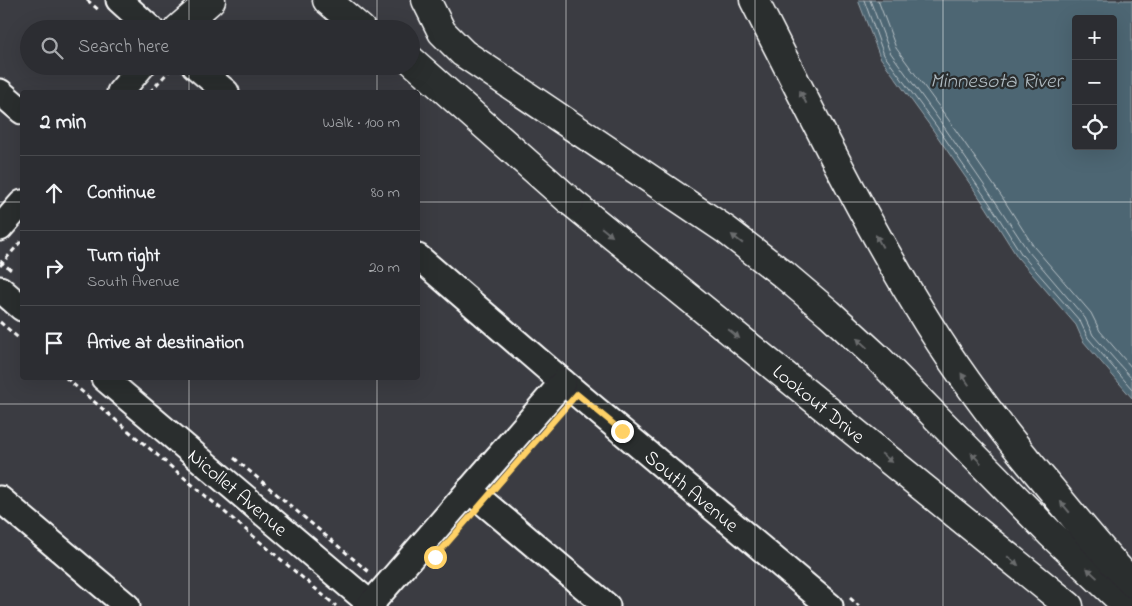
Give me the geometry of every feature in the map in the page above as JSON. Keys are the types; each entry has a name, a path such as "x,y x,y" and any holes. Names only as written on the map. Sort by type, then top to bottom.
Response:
{"main road":[{"path":"188,20 211,0"},
{"path":"327,0 351,20"},
{"path":"344,0 367,20"},
{"path":"426,0 442,32 462,53 726,230 829,313 877,357 1050,533 1127,606"},
{"path":"754,0 841,171 890,260 930,326 974,392 1022,454 1132,583"},
{"path":"420,68 570,201"},
{"path":"418,75 570,201"},
{"name":"Lookout Drive","path":"570,201 1069,606"}],"street":[{"path":"119,0 141,20"},
{"path":"122,90 134,75"},
{"path":"206,75 224,90"},
{"path":"0,92 20,109"},
{"path":"0,228 20,205"},
{"name":"South Avenue","path":"420,259 564,382 837,600"},
{"path":"0,289 20,306"},
{"name":"Nicollet Avenue","path":"106,380 375,601"},
{"path":"375,601 564,382"},
{"path":"470,490 607,606"},
{"path":"0,499 127,606"}],"path":[{"path":"152,90 165,75"},
{"path":"0,266 20,242"},
{"path":"0,322 20,339"},
{"path":"68,380 336,606"},
{"path":"229,454 375,601"},
{"path":"837,600 859,606"}],"water":[{"name":"Minnesota River","path":"858,0 1132,0 1132,398 1083,341 1076,325 1018,258 986,207 880,57"}],"route":[{"path":"435,557 577,394 622,431"}]}
